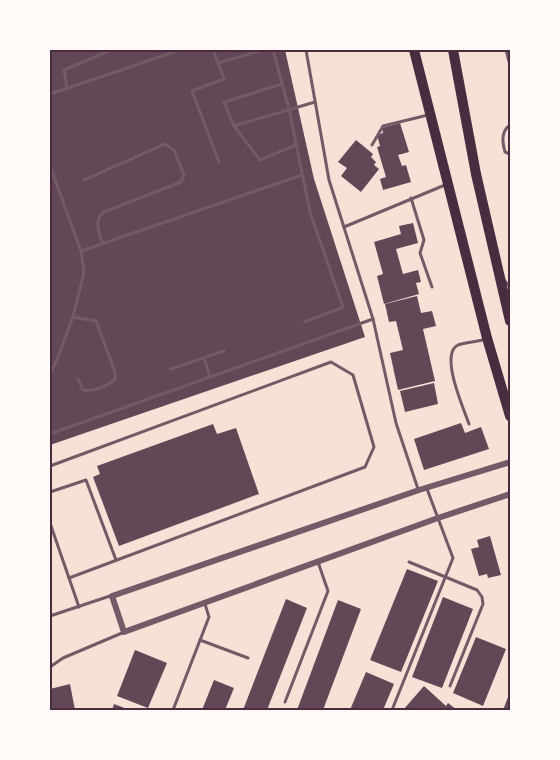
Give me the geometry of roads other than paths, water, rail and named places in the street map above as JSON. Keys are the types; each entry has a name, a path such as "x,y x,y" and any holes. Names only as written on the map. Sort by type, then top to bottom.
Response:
{"main road":[{"path":"414,50 487,338 510,416"},
{"path":"456,50 476,174 510,321"}],"street":[{"path":"510,462 419,490 111,596 124,632 510,494"}],"lane":[{"path":"67,88 64,70 111,50"},
{"path":"50,94 180,50"},
{"path":"213,50 224,79 192,91 219,162"},
{"path":"218,63 263,50"},
{"path":"273,50 289,109 310,212 343,307 305,322"},
{"path":"306,50 329,180 373,319 396,423 419,490"},
{"path":"506,50 510,65"},
{"path":"282,84 224,102 234,126 260,160 296,145"},
{"path":"234,126 315,102"},
{"path":"372,145 383,126 430,114"},
{"path":"510,125 506,128 502,140 505,152 510,154"},
{"path":"84,180 165,144 174,150 184,175 181,182 99,216 97,222 103,244"},
{"path":"50,168 81,251 84,272 73,317 50,374"},
{"path":"81,251 302,175"},
{"path":"344,227 447,184"},
{"path":"411,198 424,240 420,253 432,286"},
{"path":"499,274 510,286"},
{"path":"73,317 96,321 115,372 115,379 111,383 87,391 83,390 78,379"},
{"path":"50,434 373,319"},
{"path":"469,424 450,364 451,353 456,346 487,338"},
{"path":"171,369 225,351"},
{"path":"204,358 210,377"},
{"path":"50,466 331,362 353,375 374,447 365,467 69,578"},
{"path":"50,492 86,480 117,560"},
{"path":"392,711 453,558 427,488"},
{"path":"50,523 79,607"},
{"path":"285,702 328,591 318,562"},
{"path":"409,562 477,590 482,597 483,604 450,686"},
{"path":"50,616 111,596"},
{"path":"173,711 209,617 205,603"},
{"path":"50,667 63,658 124,632"},
{"path":"200,640 248,658"}]}
